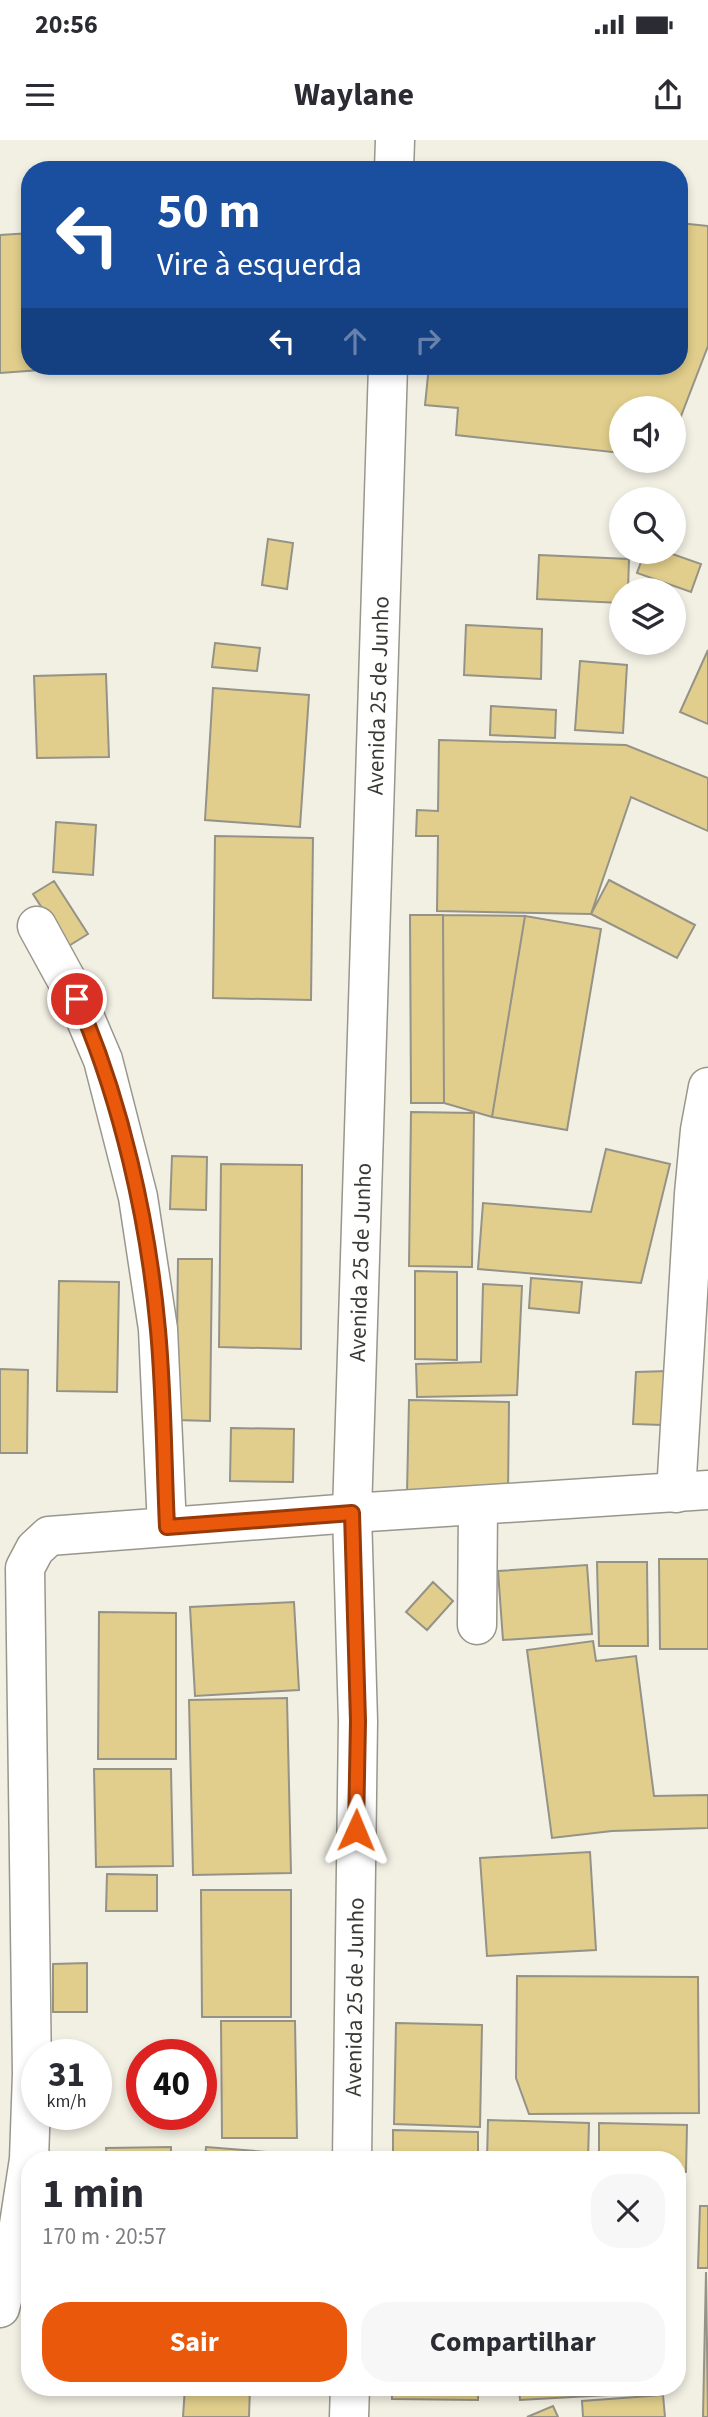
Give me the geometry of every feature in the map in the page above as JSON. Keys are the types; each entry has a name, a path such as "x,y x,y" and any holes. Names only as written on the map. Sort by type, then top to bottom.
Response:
{"street":[{"path":"394,161 395,140"},
{"name":"Avenida 25 de Junho","path":"352,2151 358,1721 352,1513 388,375"},
{"path":"37,926 77,999 103,1060 138,1197 158,1329 167,1527"},
{"path":"29,2151 32,2074 24,1568 35,1549 50,1536 352,1513 692,1492 694,1194 699,1130 708,1087"},
{"path":"477,1625 478,1506"},
{"path":"0,2308 8,2243 21,2191"},
{"path":"349,2417 350,2396"}],"building":[{"path":"688,224 708,226 708,346 686,403 686,396 609,396 609,452 456,435 458,408 425,405 428,375 688,375"},
{"path":"21,234 21,371 0,373 0,235"},
{"path":"268,539 293,543 287,589 262,585"},
{"path":"539,555 609,558 609,564 629,564 628,578 609,578 609,602 537,599"},
{"path":"686,559 701,564 691,592 686,590 686,578 651,578 637,573 640,564 686,564"},
{"path":"466,625 542,629 541,679 464,675"},
{"path":"215,643 260,648 257,671 212,667"},
{"path":"708,650 708,724 680,712"},
{"path":"580,661 627,665 623,733 575,730"},
{"path":"106,674 109,757 37,758 34,676"},
{"path":"213,688 309,695 300,827 205,820"},
{"path":"491,706 556,710 555,738 490,735"},
{"path":"439,740 626,745 708,778 708,831 631,797 591,914 437,911 438,836 416,836 417,810 438,811"},
{"path":"56,822 96,825 93,875 53,872"},
{"path":"215,836 313,838 311,1000 213,998"},
{"path":"609,880 695,925 677,958 591,914"},
{"path":"54,881 88,934 67,947 33,894"},
{"path":"410,915 443,915 444,1103 411,1103"},
{"path":"443,915 525,916 492,1117 444,1103"},
{"path":"525,916 601,929 567,1130 492,1117"},
{"path":"411,1112 474,1113 472,1267 409,1266"},
{"path":"606,1149 670,1164 641,1283 478,1269 483,1203 591,1212"},
{"path":"172,1156 207,1157 206,1210 170,1209"},
{"path":"221,1164 302,1165 301,1349 219,1347"},
{"path":"178,1259 212,1259 210,1421 176,1420"},
{"path":"415,1271 457,1272 457,1360 415,1359"},
{"path":"531,1278 582,1282 579,1313 529,1308"},
{"path":"59,1281 119,1282 117,1392 57,1391"},
{"path":"483,1284 522,1286 517,1395 417,1397 416,1364 481,1362"},
{"path":"0,1369 28,1370 27,1453 0,1453"},
{"path":"668,1371 662,1425 633,1424 636,1372"},
{"path":"409,1400 509,1402 508,1495 407,1493"},
{"path":"231,1428 294,1429 293,1482 230,1481"},
{"path":"659,1559 708,1559 708,1649 660,1649"},
{"path":"597,1562 647,1562 648,1646 599,1646"},
{"path":"587,1565 592,1634 503,1640 498,1571"},
{"path":"433,1582 453,1601 427,1630 406,1612"},
{"path":"294,1602 299,1690 195,1696 190,1607"},
{"path":"99,1612 176,1613 176,1759 98,1759"},
{"path":"593,1641 596,1661 636,1656 654,1796 708,1795 708,1828 612,1831 552,1838 527,1650"},
{"path":"287,1698 291,1873 193,1875 189,1700"},
{"path":"94,1769 171,1769 173,1866 96,1867"},
{"path":"590,1852 596,1950 487,1956 480,1858"},
{"path":"107,1874 157,1875 157,1911 106,1911"},
{"path":"201,1890 291,1890 291,2017 202,2017"},
{"path":"87,1963 87,2012 53,2012 53,1964"},
{"path":"517,1976 698,1977 699,2113 529,2114 516,2078"},
{"path":"221,2021 295,2021 297,2138 222,2138"},
{"path":"396,2023 482,2025 480,2127 394,2124"},
{"path":"488,2120 589,2123 588,2151 487,2151"},
{"path":"599,2123 687,2125 686,2172 686,2151 599,2151"},
{"path":"393,2130 478,2132 478,2151 393,2151"},
{"path":"171,2147 171,2151 106,2151 106,2148"},
{"path":"206,2147 255,2151 206,2151"},
{"path":"700,2206 708,2206 708,2268 698,2268"},
{"path":"706,2272 708,2417 703,2417"},
{"path":"184,2396 250,2396 249,2417 183,2417"},
{"path":"392,2396 478,2396 478,2400 392,2399"},
{"path":"520,2396 590,2396 520,2400"},
{"path":"663,2396 665,2417 583,2417 582,2401"},
{"path":"553,2406 558,2417 527,2417"}],"route":[{"path":"77,999 103,1060 138,1197 158,1329 167,1527 352,1513 358,1721 356,1830"}]}
